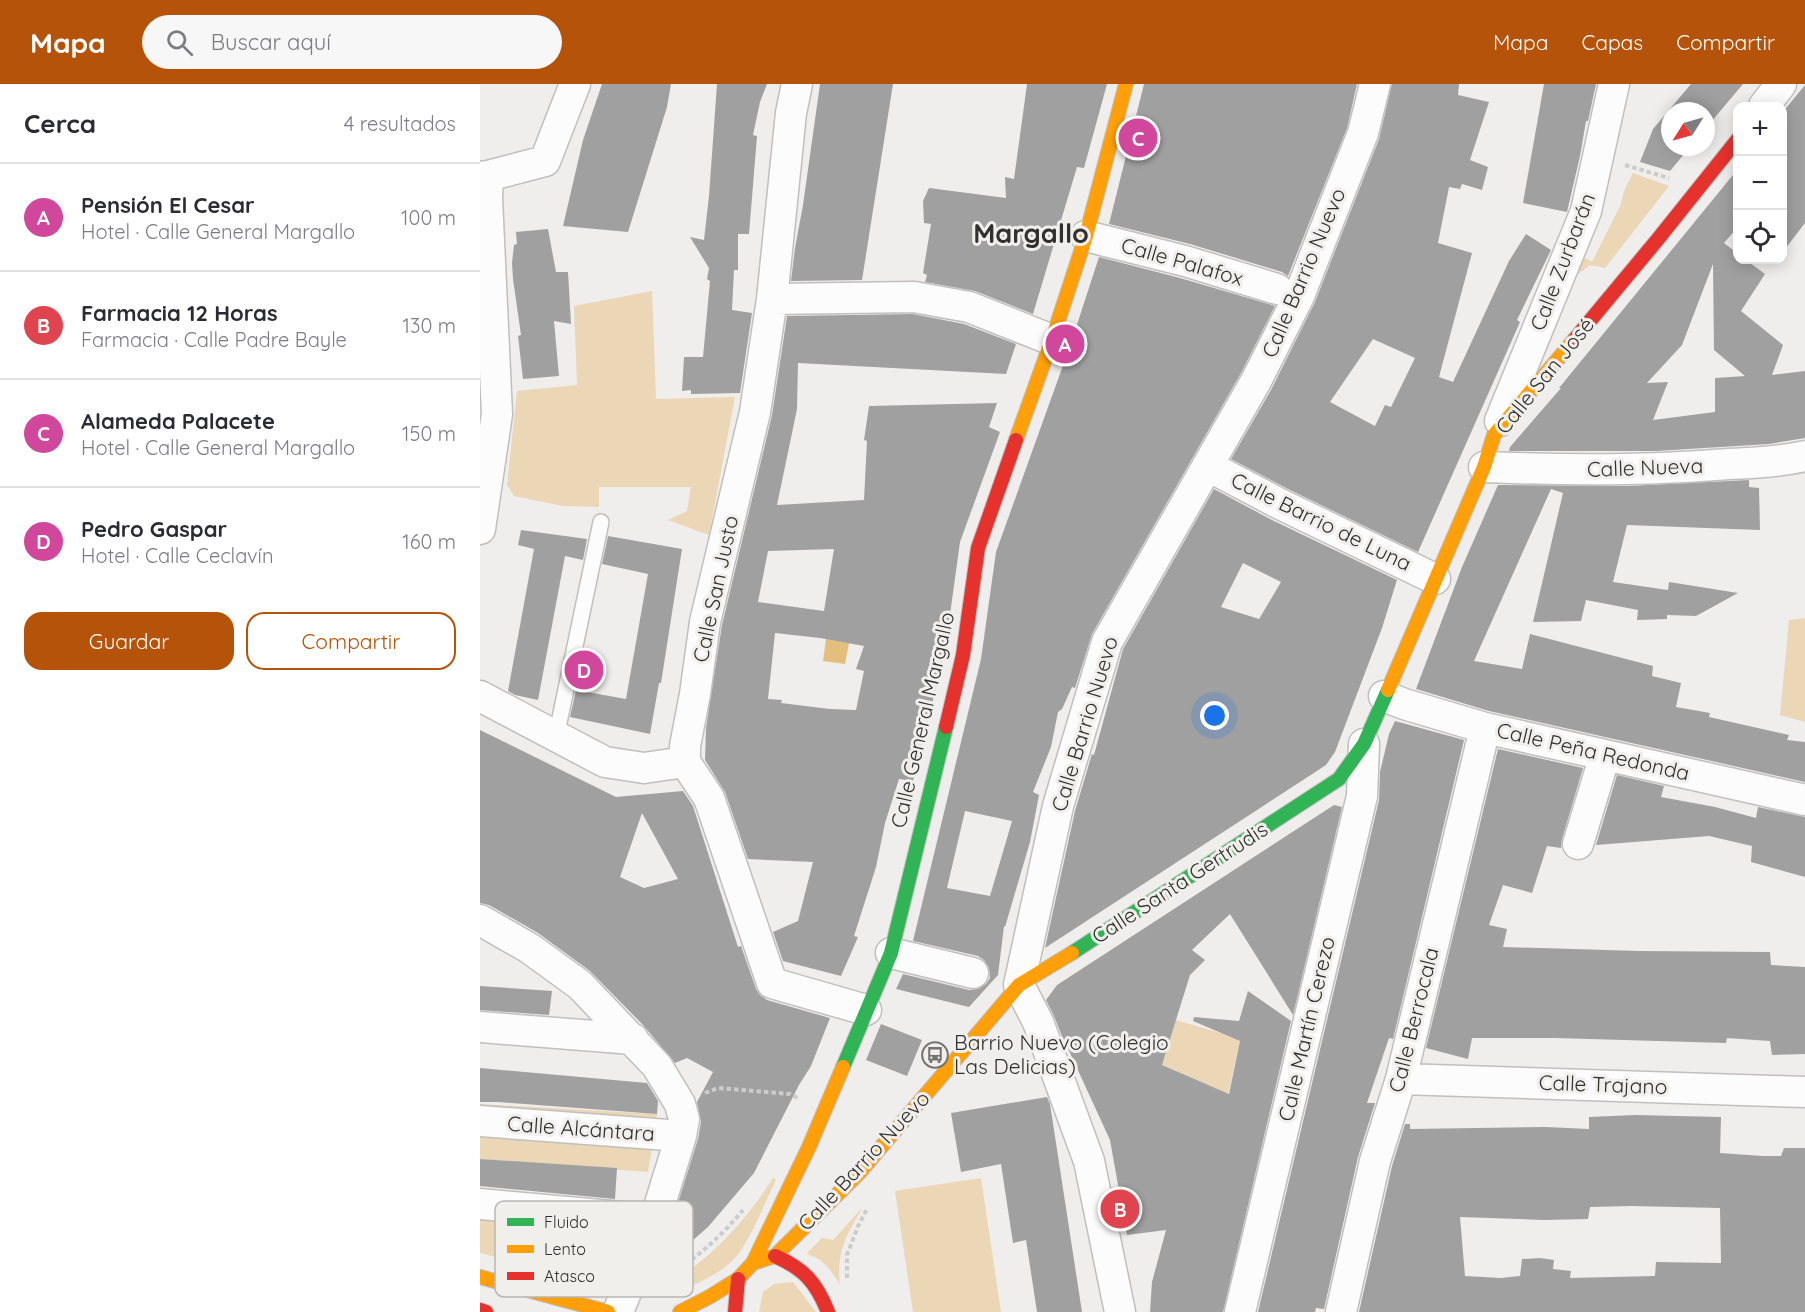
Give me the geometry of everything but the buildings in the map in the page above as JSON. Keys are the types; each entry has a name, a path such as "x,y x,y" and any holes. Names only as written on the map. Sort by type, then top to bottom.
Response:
{"street":[{"path":"480,529 485,453 497,414 487,198 484,177 545,161 575,84"},
{"name":"Calle San Justo","path":"685,762 685,746 705,622 755,412 772,299 791,112 797,84"},
{"name":"Calle General Margallo","path":"680,1312 711,1296 738,1278 753,1263 809,1146 891,953 963,654 978,548 1052,340 1086,236 1126,84"},
{"name":"Calle Barrio Nuevo","path":"753,1263 775,1256 859,1173 1019,985 1058,806 1107,642 1256,381 1299,296 1363,134 1375,84"},
{"name":"Calle Zurbarán","path":"1494,435 1586,211 1614,84"},
{"path":"1767,102 1781,84"},
{"name":"Calle San José","path":"1364,744 1484,466 1494,435 1733,144"},
{"name":"Calle Palafox","path":"1086,236 1185,261 1277,289"},
{"path":"772,299 914,297 969,308 1052,340"},
{"name":"Calle Nueva","path":"1484,466 1558,470 1682,468 1783,461 1805,456"},
{"name":"Calle Barrio de Luna","path":"1208,466 1280,504 1435,579"},
{"path":"480,696 605,762 644,768 685,762 709,798 772,983 866,1010"},
{"name":"Calle Peña Redonda","path":"1384,696 1485,728 1805,800"},
{"name":"Calle Berrocala","path":"1341,1312 1375,1161 1401,1079 1485,728"},
{"name":"Calle Martín Cerezo","path":"1240,1312 1351,788 1364,744"},
{"path":"1578,843 1605,755"},
{"name":"Calle Santa Gertrudis","path":"1019,985 1351,788"},
{"path":"480,920 529,948 580,985 657,1066 680,1104 684,1119 661,1201"},
{"path":"480,944 529,948"},
{"path":"891,953 973,973"},
{"path":"1019,985 1038,1022 1089,1161 1120,1312"},
{"path":"480,1027 633,1039"},
{"name":"Calle Trajano","path":"1401,1079 1805,1092"},
{"name":"Calle Alcántara","path":"480,1121 681,1136"},
{"path":"480,1204 495,1205"},
{"path":"775,1256 807,1273 821,1294 828,1312"},
{"path":"480,1277 495,1281"},
{"path":"735,1312 738,1278"},
{"path":"553,1297 608,1312"},
{"path":"618,1312 624,1297"},
{"path":"480,1310 486,1312"}],"lane":[{"path":"556,737 601,522"}],"path":[{"path":"1598,157 1700,187"},
{"path":"718,1088 790,1095"},
{"path":"693,1258 712,1243 748,1204"},
{"path":"847,1285 847,1255 868,1207"}],"shaded area":[{"path":"1633,173 1669,186 1605,268 1590,265 1576,276 1572,273 1580,255 1592,262 1621,204 1624,191"},
{"path":"652,291 656,399 735,397 709,535 668,520 687,511 691,487 599,487 599,507 563,506 514,496 507,485 517,391 577,385 574,306"},
{"path":"1805,618 1805,722 1780,715 1789,620"},
{"path":"826,639 849,643 845,664 823,661"},
{"path":"1176,1020 1240,1041 1228,1094 1162,1065"},
{"path":"480,1104 657,1114 648,1172 480,1159"},
{"path":"773,1178 776,1180 743,1247 735,1258 714,1275 693,1285 693,1267 720,1244 754,1206"},
{"path":"981,1178 1001,1312 913,1312 895,1191"},
{"path":"863,1207 841,1253 840,1285 822,1261 806,1254 822,1238 833,1240"},
{"path":"480,1210 495,1211 495,1257 480,1253"},
{"path":"793,1282 816,1312 759,1312 763,1292 774,1284"}],"traffic: fast":[{"path":"1072,953 1339,779 1364,744 1388,690"},
{"path":"843,1067 891,953 946,727"}],"traffic: slow":[{"path":"1016,440 1086,236 1126,84"},
{"path":"1388,690 1484,467 1494,435 1574,340"},
{"path":"753,1263 775,1256 859,1173 1019,985 1072,953"},
{"path":"680,1312 738,1279 753,1263 809,1147 843,1067"},
{"path":"480,1277 495,1281"},
{"path":"553,1297 608,1312"}],"traffic: jam":[{"path":"1574,340 1733,145"},
{"path":"946,727 963,655 978,548 1016,440"},
{"path":"775,1256 794,1266 808,1278 819,1292 828,1312"},
{"path":"735,1312 738,1279"},
{"path":"480,1310 486,1312"}],"place":[{"name":"Alameda Palacete","path":"1138,138"},
{"name":"Pensión El Cesar","path":"1065,344"},
{"name":"Pedro Gaspar","path":"584,670"},
{"name":"Barrio Nuevo (Colegio Las Delicias)","path":"935,1055"},
{"name":"Farmacia 12 Horas","path":"1120,1209"}],"district":[{"name":"Margallo","path":"1031,234"}]}
